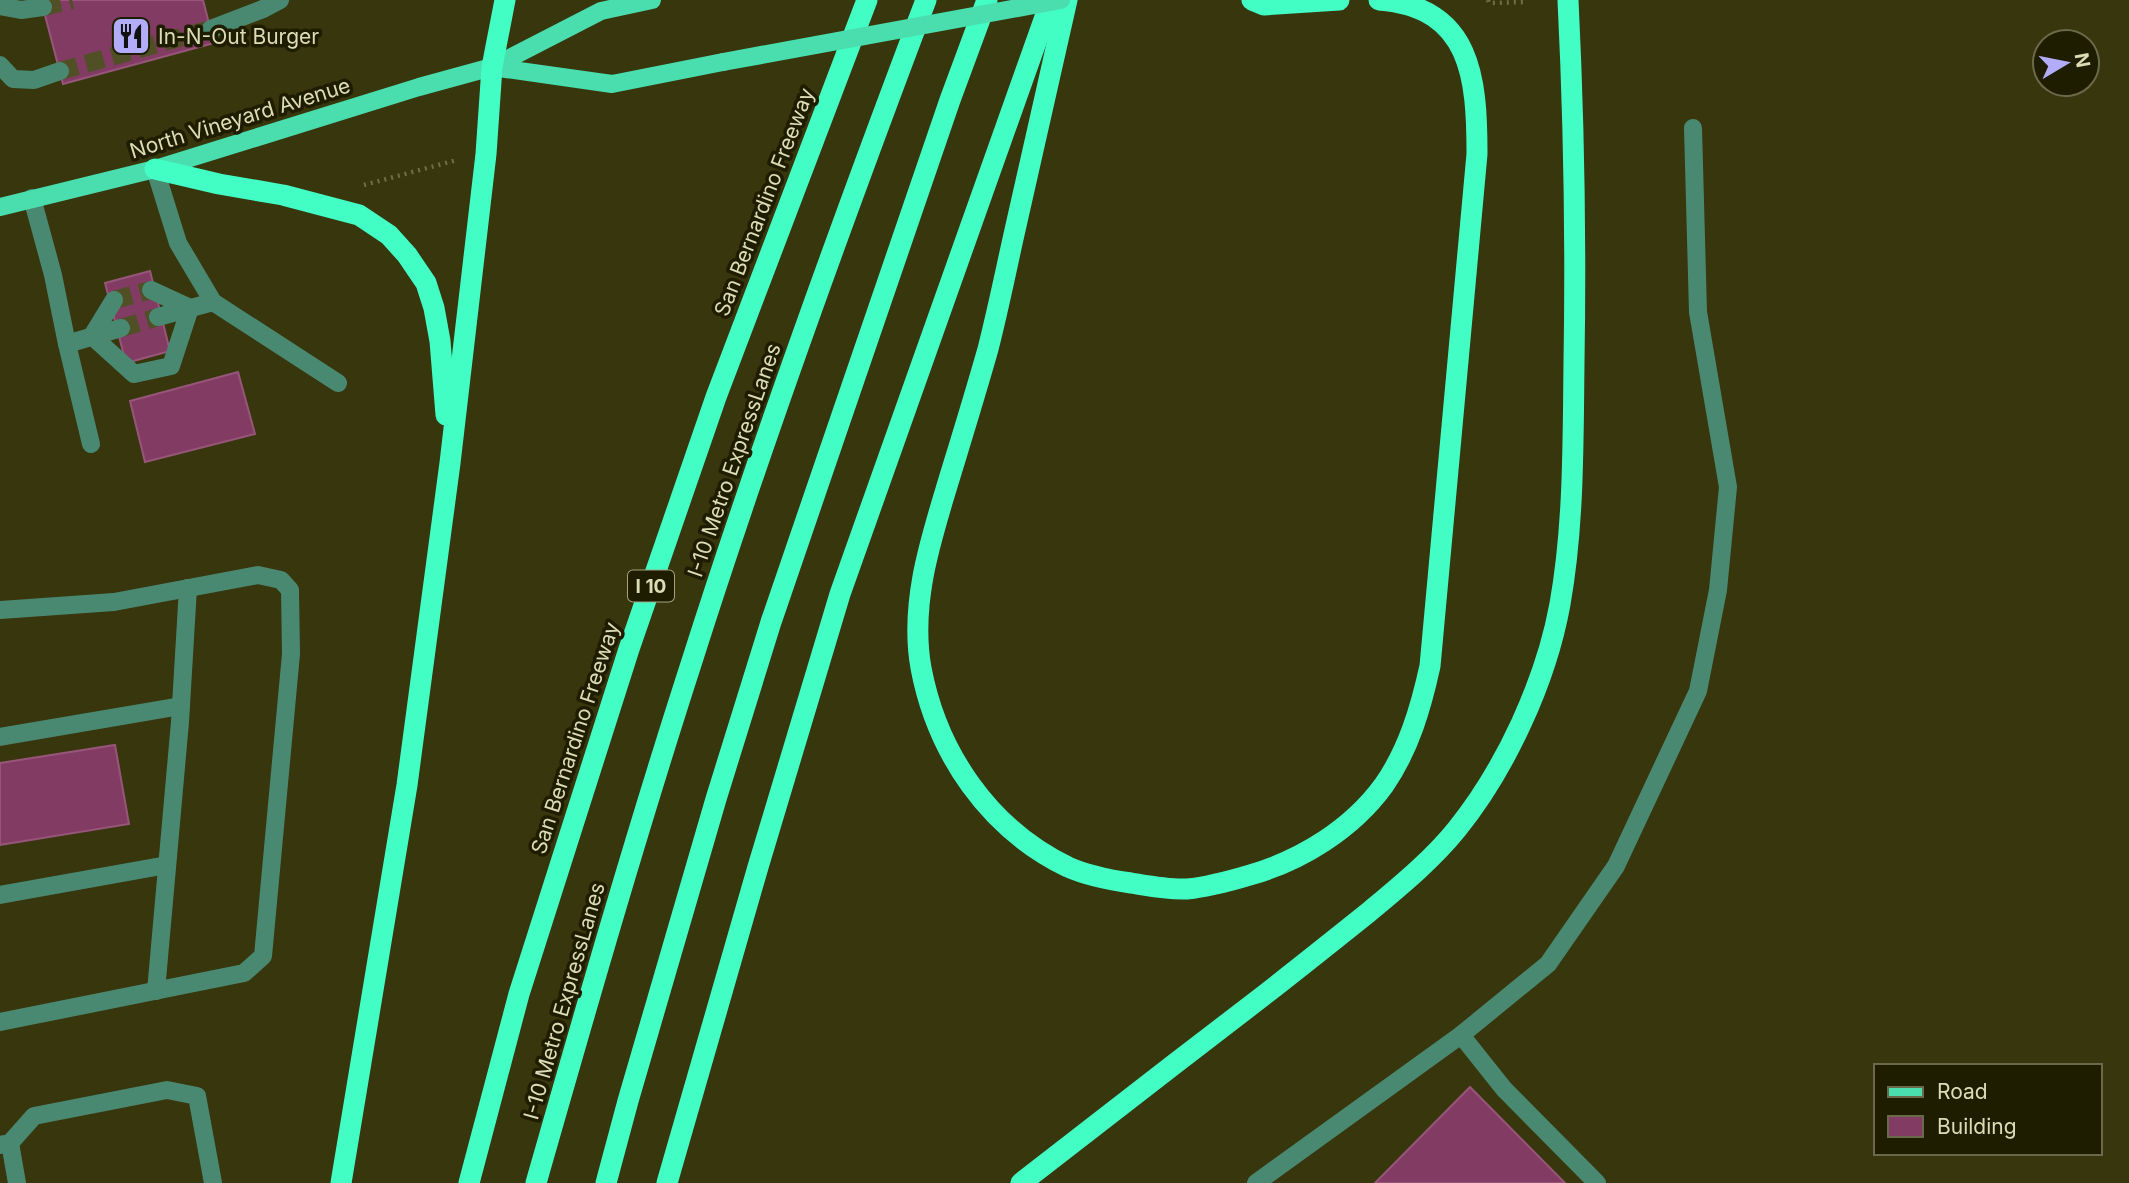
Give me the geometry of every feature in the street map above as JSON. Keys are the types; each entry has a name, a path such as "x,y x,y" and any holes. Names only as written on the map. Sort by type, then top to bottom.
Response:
{"highway":[{"path":"341,1183 407,785 450,463 486,154 492,67 505,0"},
{"name":"San Bernardino Freeway","path":"469,1183 519,994 629,649 716,397 867,0"},
{"name":"I-10 Metro ExpressLanes","path":"536,1183 585,1011 692,660 803,332 926,0"},
{"path":"606,1183 701,851 771,622 950,100 987,0"},
{"path":"667,1183 840,594 1051,0"},
{"path":"1067,0 988,347 939,513 920,590 920,664 933,714 957,768 976,796 1024,839 1071,869 1096,877 1188,889 1276,868 1318,845 1349,822 1369,803 1394,770 1424,697 1430,666 1442,550 1476,167 1477,107 1470,67 1456,39 1430,15 1413,5 1379,0"},
{"path":"1252,0 1264,5 1339,0"},
{"path":"1021,1183 1403,884 1457,829 1507,752 1534,693 1548,653 1560,605 1569,517 1574,426 1575,303 1568,0"},
{"path":"155,169 283,195 359,215 389,235 426,283 435,308 450,463"}],"main road":[{"name":"North Vineyard Avenue","path":"0,208 155,169 492,67 601,11 652,0"},
{"name":"North Vineyard Avenue","path":"492,67 612,84 1061,0"}],"lane":[{"path":"211,29 280,0"},
{"path":"0,6 21,10 43,8"},
{"path":"0,65 13,79 34,80 60,71"},
{"path":"1256,1183 1461,1035 1548,964 1616,866 1698,691 1718,590 1728,486 1698,312 1693,128"},
{"path":"155,169 178,243 212,302 338,383"},
{"path":"32,198 53,275 91,444"},
{"path":"151,290 190,308"},
{"path":"92,336 114,300"},
{"path":"158,317 212,302"},
{"path":"92,336 134,374 171,366 190,308"},
{"path":"67,344 121,328"},
{"path":"0,610 114,603 258,575 281,580 290,590 291,654 263,956 244,973 0,1022"},
{"path":"156,991 181,706 188,588"},
{"path":"0,737 181,706"},
{"path":"0,895 167,865"},
{"path":"1461,1035 1504,1089 1597,1183"},
{"path":"17,1183 5,1144 34,1116 167,1090 197,1096 213,1183"}],"path":[{"path":"1488,0 1489,4 1527,2"},
{"path":"356,187 461,159"}],"building":[{"name":"In-N-Out Burger","path":"41,0 203,0 214,43 63,84"},
{"path":"150,271 170,351 126,363 105,283"},
{"path":"238,372 255,434 145,462 130,401"},
{"path":"115,745 129,824 0,845 0,763"},
{"path":"1470,1087 1565,1183 1375,1183"}],"tunnel":[{"path":"43,7 72,0"},
{"path":"60,71 211,29"},
{"path":"114,300 151,290"},
{"path":"121,328 158,317"}],"place":[{"name":"In-N-Out Burger","path":"131,36"}]}
